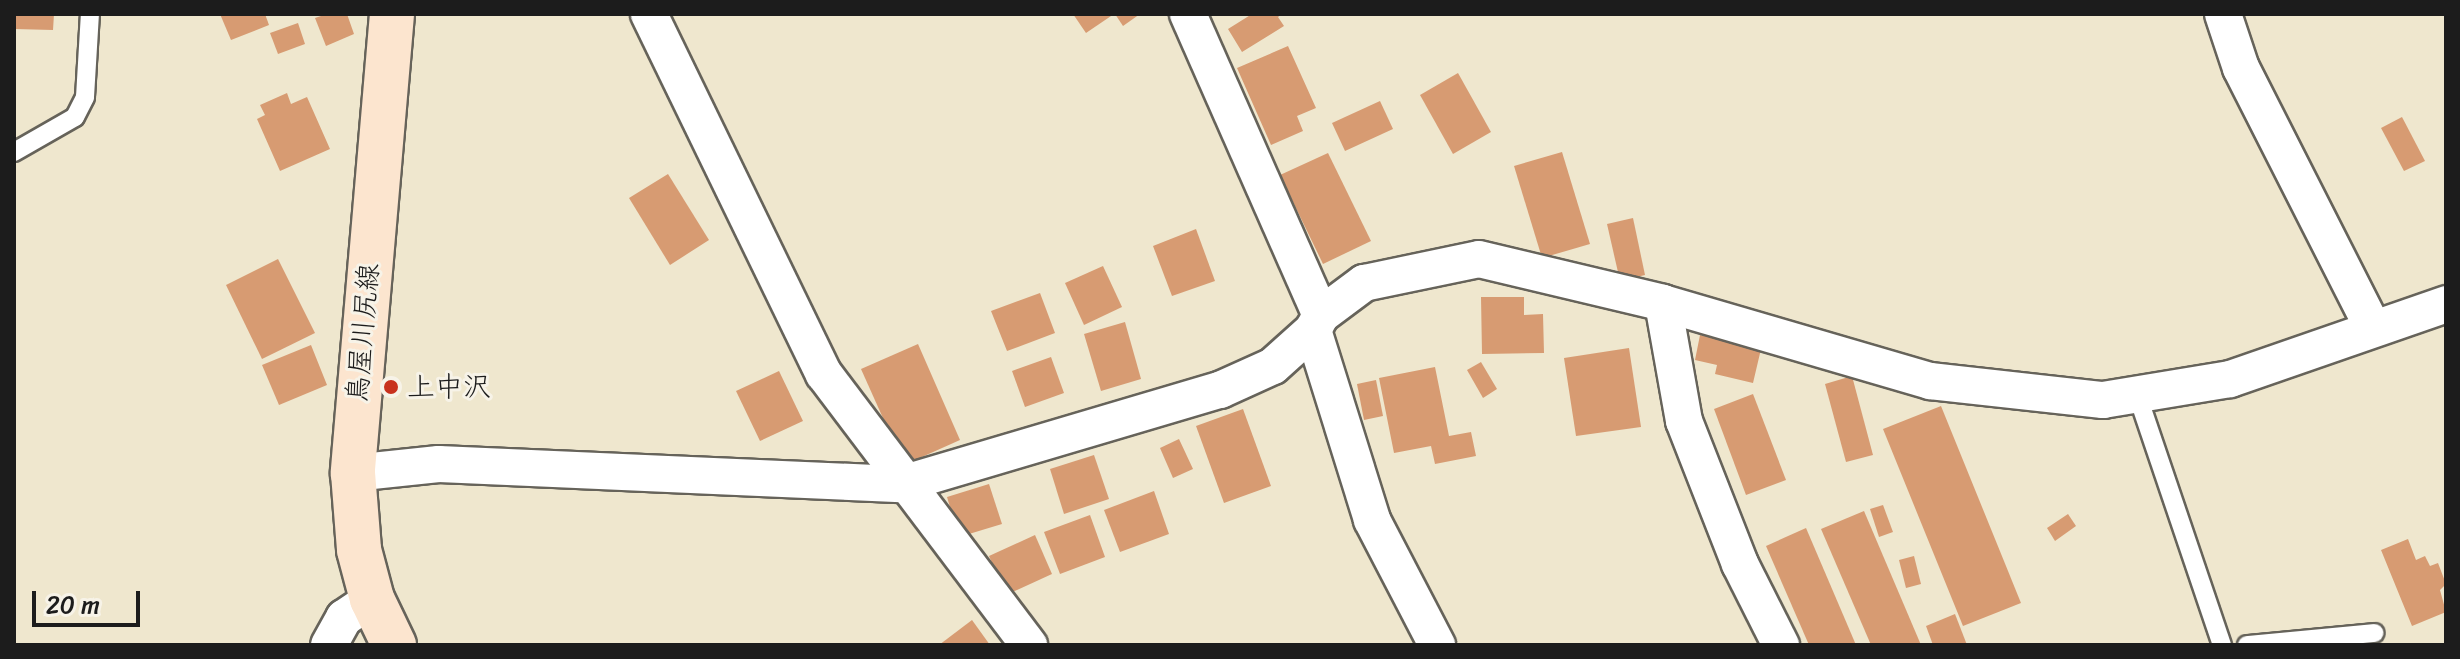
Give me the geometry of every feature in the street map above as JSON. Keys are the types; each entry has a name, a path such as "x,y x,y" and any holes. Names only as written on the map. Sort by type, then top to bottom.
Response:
{"main road":[{"name":"鳥屋川尻線","path":"392,14 353,473 359,550 372,599 394,645"}],"street":[{"path":"649,14 824,374 902,484 1029,645"},
{"path":"1188,14 1317,322 1372,520 1437,645"},
{"path":"2223,14 2241,68 2373,328"},
{"path":"353,473 439,464 902,484 1220,390 1273,366 1317,322 1364,283 1479,259 1663,303 1930,381 2044,397 2138,397 2230,379 2446,304"},
{"path":"1663,303 1684,421 1740,564 1781,645"},
{"path":"329,645 344,618 372,599"}],"lane":[{"path":"14,152 75,117 85,97 90,14"},
{"path":"2138,397 2222,645"},
{"path":"2247,645 2374,633"}],"building":[{"path":"14,14 54,14 53,30 14,29"},
{"path":"220,14 265,14 269,25 231,40"},
{"path":"327,14 347,14 354,34 326,46 315,18"},
{"path":"1073,14 1114,14 1086,33"},
{"path":"1115,14 1140,14 1123,26"},
{"path":"1252,14 1282,14 1278,17 1284,26 1242,52 1228,29"},
{"path":"298,23 305,44 278,54 270,33"},
{"path":"1288,46 1316,108 1297,116 1303,131 1271,145 1237,68"},
{"path":"1458,73 1491,132 1453,154 1420,95"},
{"path":"287,93 291,104 307,97 330,149 280,171 257,119 265,115 260,105"},
{"path":"1380,101 1393,129 1345,151 1332,123"},
{"path":"2402,117 2425,161 2404,171 2381,128"},
{"path":"1562,152 1590,244 1542,258 1514,166"},
{"path":"1328,153 1371,241 1323,264 1280,175"},
{"path":"668,174 709,240 670,265 629,198"},
{"path":"1633,218 1645,275 1620,281 1607,224"},
{"path":"1196,229 1215,281 1172,296 1153,246"},
{"path":"278,259 315,333 262,359 226,285"},
{"path":"1103,266 1122,307 1084,325 1065,283"},
{"path":"1040,293 1055,333 1007,351 991,311"},
{"path":"1481,297 1524,297 1524,315 1543,314 1544,353 1482,354"},
{"path":"1125,322 1141,379 1101,391 1084,334"},
{"path":"1700,335 1761,349 1753,383 1715,374 1717,365 1695,360"},
{"path":"918,344 960,440 904,465 861,369"},
{"path":"311,345 327,385 279,405 262,365"},
{"path":"1629,348 1641,427 1576,436 1564,358"},
{"path":"1051,357 1064,393 1025,407 1012,371"},
{"path":"1481,362 1497,389 1483,398 1467,370"},
{"path":"1435,367 1449,436 1471,432 1476,456 1435,464 1431,446 1394,453 1379,378"},
{"path":"779,371 803,421 760,441 736,391"},
{"path":"1852,376 1873,455 1846,462 1825,384"},
{"path":"1376,380 1383,416 1364,420 1357,384"},
{"path":"1753,394 1786,480 1746,495 1714,409"},
{"path":"1941,406 2021,603 1963,626 1883,429"},
{"path":"1243,409 1271,486 1224,503 1196,426"},
{"path":"1179,439 1193,469 1173,478 1160,448"},
{"path":"1094,455 1109,499 1064,514 1050,469"},
{"path":"989,484 1002,524 959,537 947,497"},
{"path":"1154,491 1169,534 1120,552 1104,510"},
{"path":"1883,505 1893,532 1879,537 1870,509"},
{"path":"1864,511 1921,645 1871,645 1821,529"},
{"path":"2068,514 2076,526 2055,541 2047,528"},
{"path":"1090,515 1105,557 1060,574 1044,532"},
{"path":"1806,528 1856,645 1809,645 1766,546"},
{"path":"1035,535 1052,574 1006,595 989,556"},
{"path":"2408,539 2416,560 2425,556 2430,566 2438,563 2446,584 2440,590 2446,612 2412,626 2381,550"},
{"path":"1914,556 1921,584 1906,588 1899,560"},
{"path":"1955,614 1967,645 1933,645 1926,626"},
{"path":"972,620 990,645 939,645"}],"place":[{"name":"上中沢","path":"391,387"}]}
